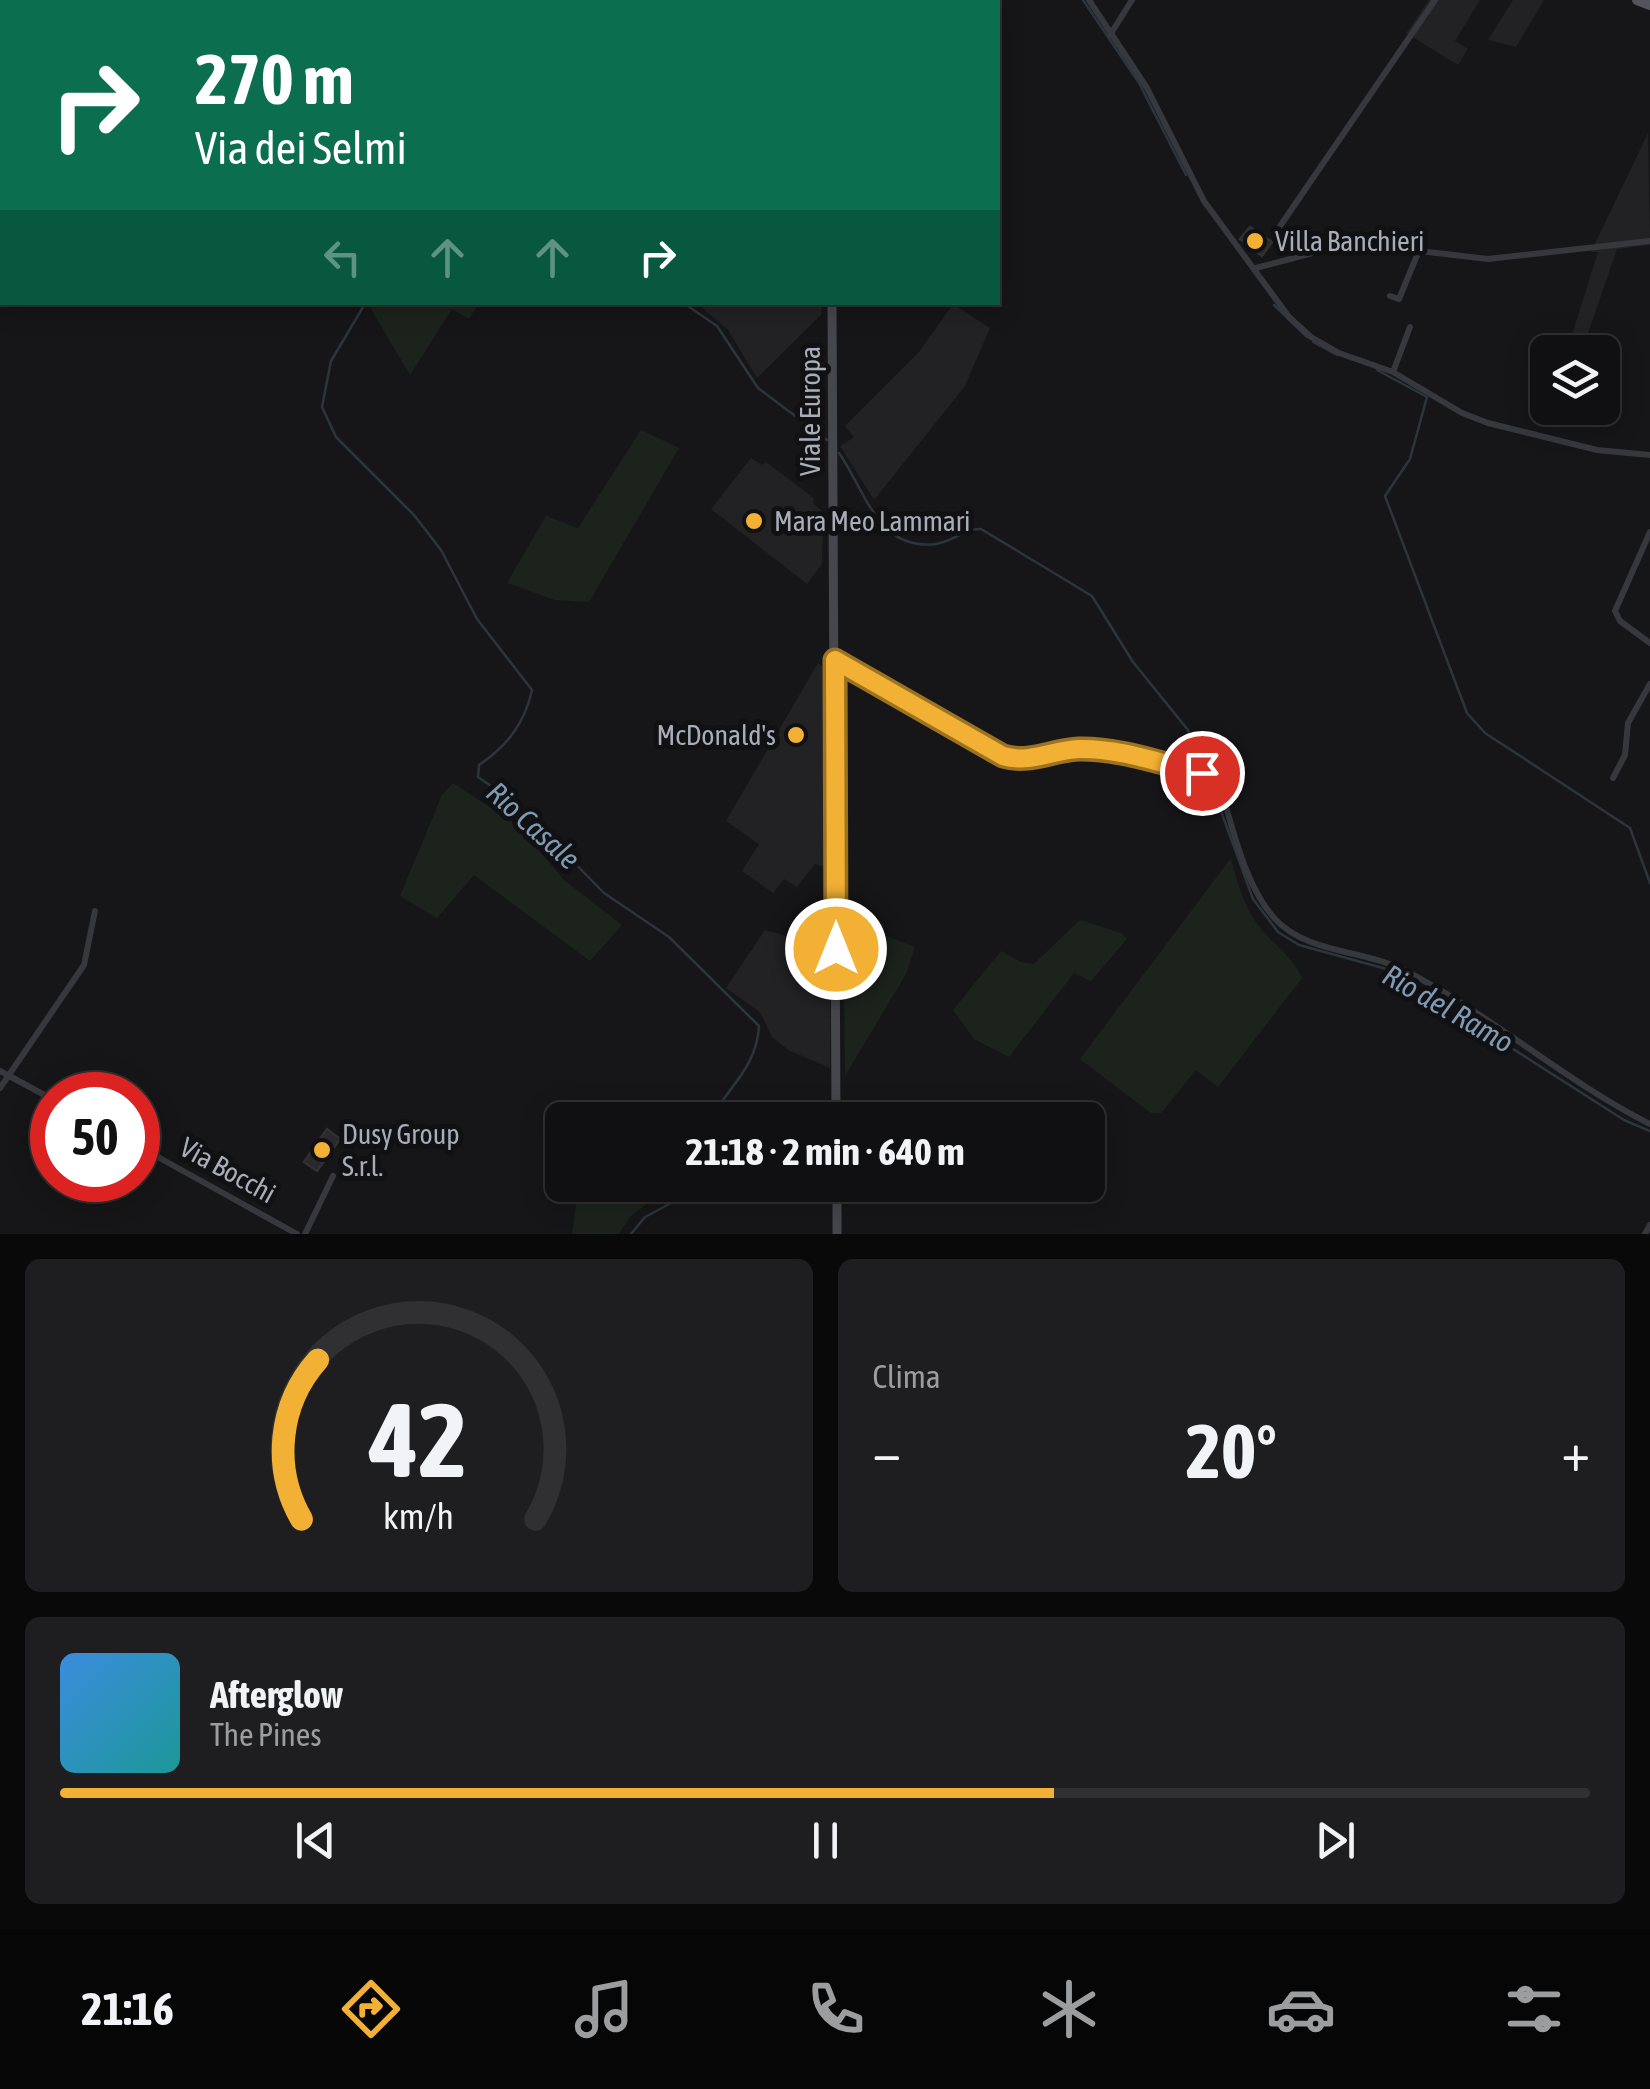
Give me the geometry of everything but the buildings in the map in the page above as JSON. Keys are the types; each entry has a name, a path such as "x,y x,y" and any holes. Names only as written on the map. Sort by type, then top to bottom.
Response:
{"main road":[{"path":"1637,0 1650,5"},
{"name":"Viale Europa","path":"832,305 836,1102"},
{"path":"837,1202 837,1234"}],"street":[{"path":"1088,0 1147,88 1204,201 1289,317 1311,337 1339,353 1393,372 1462,413 1488,423 1598,450 1650,456"},
{"path":"1110,35 1132,0"},
{"path":"1276,232 1434,0"},
{"path":"1256,268 1320,250 1368,245 1488,259 1650,241"},
{"path":"1390,296 1399,300 1418,253"},
{"path":"1393,372 1410,327"},
{"path":"1650,532 1616,611 1620,621 1650,642"},
{"path":"835,660 1003,756 1017,760 1075,749 1102,750 1208,775 1219,784 1261,898 1283,926 1307,940 1388,963 1427,983 1600,1096 1650,1124"},
{"path":"1612,778 1626,755 1628,723 1650,684"},
{"path":"0,1088 3,1073 84,964 96,911"},
{"path":"3,1073 30,1088"},
{"name":"Via Bocchi","path":"160,1158 297,1234"},
{"path":"305,1234 333,1176"},
{"path":"1644,1234 1650,1226"}],"shaded area":[{"path":"1429,0 1480,0 1455,41 1468,49 1458,65 1406,33"},
{"path":"1513,0 1544,0 1516,47 1488,40"},
{"path":"1648,133 1650,245 1617,249 1587,335 1572,335 1598,252 1591,252"},
{"path":"373,305 478,305 469,319 452,309 410,375 371,309"},
{"path":"698,305 822,305 821,315 757,378 728,330"},
{"path":"952,305 990,328 965,386 874,500 840,446 854,437 845,426 919,352"},
{"path":"641,430 679,448 589,602 555,600 507,583 546,516 578,528"},
{"path":"751,458 762,465 766,462 814,498 813,503 823,512 822,564 807,584 711,509"},
{"path":"818,663 825,668 826,867 815,864 797,887 784,879 773,893 742,871 759,844 726,821"},
{"path":"453,783 519,826 564,880 622,925 590,961 474,875 437,918 400,896 442,795"},
{"path":"1231,858 1251,913 1302,978 1218,1087 1196,1070 1161,1113 1151,1113 1080,1059"},
{"path":"843,901 853,912 884,925 884,935 915,947 906,974 845,1076"},
{"path":"1080,920 1121,933 1127,939 1091,981 1074,973 1009,1057 974,1039 953,1010 1001,951 1034,964"},
{"path":"765,930 830,948 830,1068 788,1050 772,1037 760,1012 726,988"},
{"path":"649,1202 630,1217 619,1234 572,1234 576,1205"}],"waterway":[{"path":"1083,0 1139,83 1186,175"},
{"name":"Rio Casale","path":"364,305 331,361 322,407 336,437 414,515 441,550 477,619 532,690 520,723 506,742 479,765 478,777 518,805 604,893 669,937 759,1026 753,1053 722,1102"},
{"name":"Rio del Ramo","path":"686,305 717,326 758,388 827,440"},
{"path":"1274,305 1307,337"},
{"path":"1313,342 1337,355"},
{"path":"1377,370 1427,397 1410,459 1385,496 1467,713 1485,733 1630,828 1650,883"},
{"name":"Rio del Ramo","path":"839,453 876,515 900,538 916,544 936,544 981,529 1092,596 1133,662 1188,730 1203,767"},
{"name":"Rio del Ramo","path":"1210,781 1253,899 1278,932 1299,945 1390,970 1624,1120 1650,1131"},
{"name":"Rio Casale","path":"631,1234 645,1217 673,1202"}],"place":[{"name":"Villa Banchieri","path":"1255,241"},
{"name":"Mara Meo Lammari","path":"754,521"},
{"name":"McDonald's","path":"796,735"},
{"name":"Dusy Group S.r.l.","path":"322,1150"}],"route":[{"path":"836,949 835,660 1003,756 1017,760 1075,749 1102,750 1202,773"}]}
